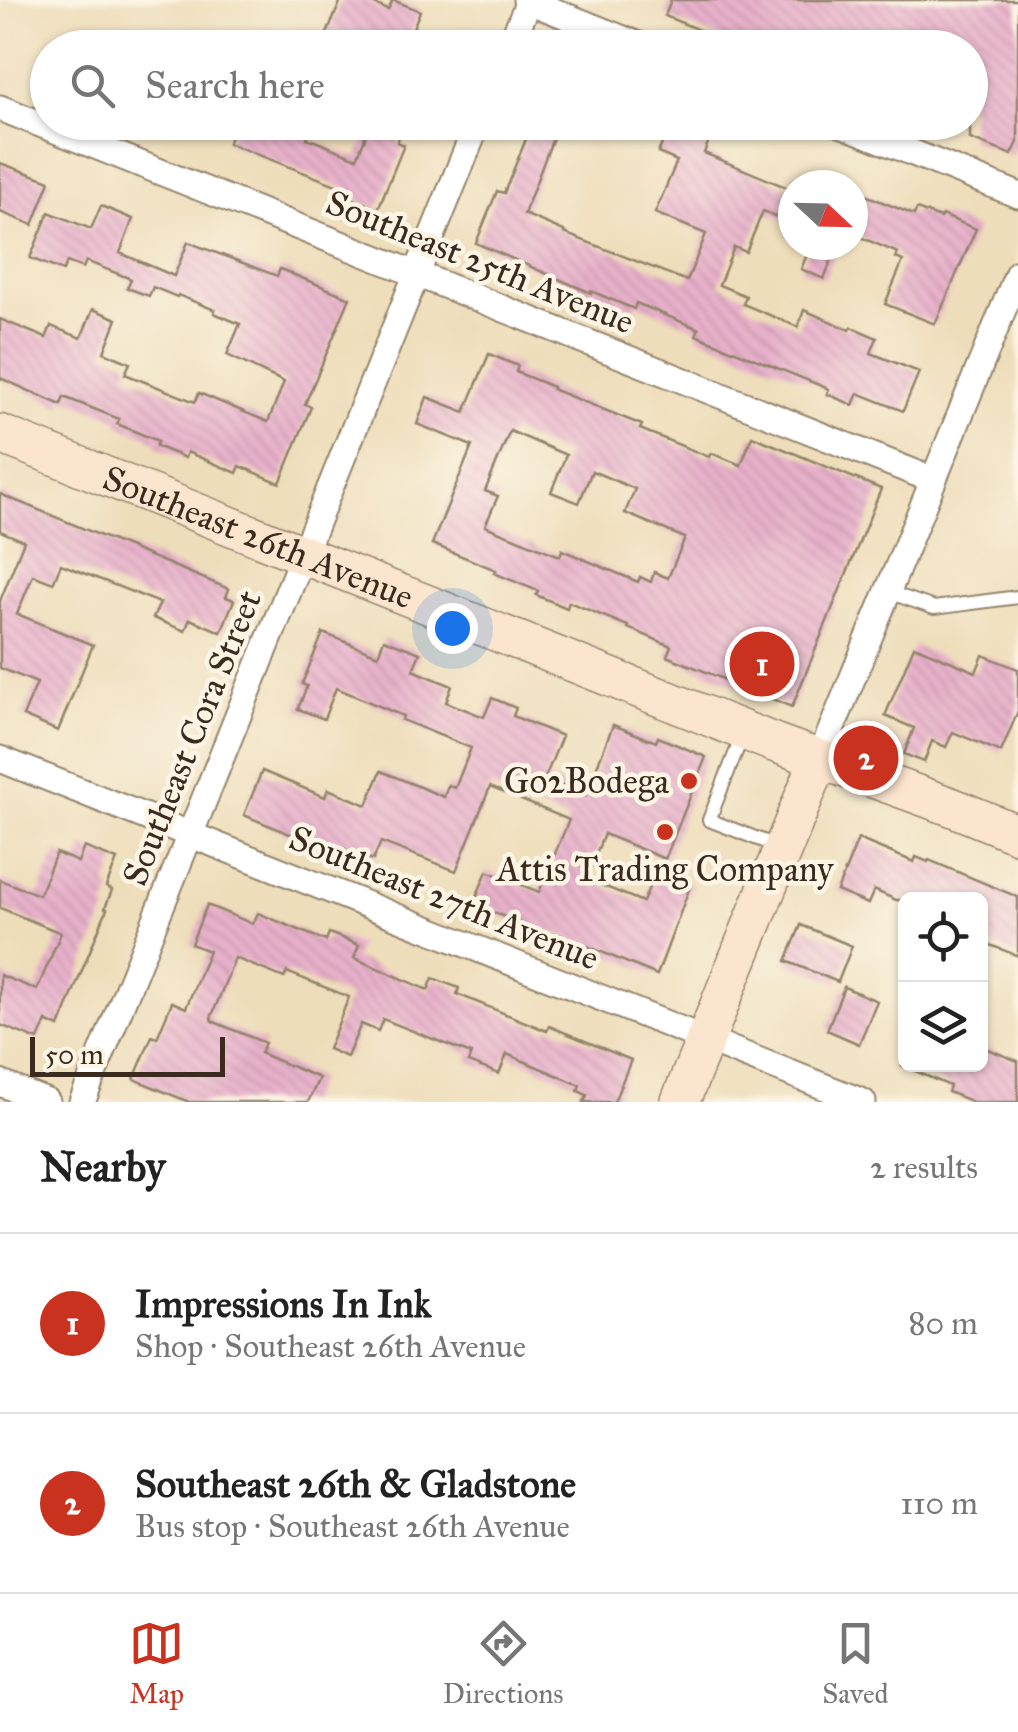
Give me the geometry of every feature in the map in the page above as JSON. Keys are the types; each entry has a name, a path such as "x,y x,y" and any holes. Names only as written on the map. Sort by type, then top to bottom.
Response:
{"street":[{"path":"516,30 528,0 602,30"},
{"name":"Southeast 25th Avenue","path":"0,108 30,120"},
{"name":"Southeast 25th Avenue","path":"80,140 933,480"},
{"name":"Southeast Cora Street","path":"82,1102 471,140"},
{"path":"881,140 1018,195"},
{"path":"680,1102 1018,272"},
{"name":"Southeast 26th Avenue","path":"0,434 744,731 1011,827"},
{"name":"Southeast 27th Avenue","path":"0,759 863,1102"},
{"path":"0,1083 47,1102"}],"lane":[{"path":"888,592 934,608 1018,597"},
{"path":"744,731 709,820 783,849"}],"building":[{"path":"341,0 365,0 388,10 393,0 420,11 412,30 328,30"},
{"path":"671,0 1018,0 1018,142 1012,155 973,140 988,140 988,30 699,30 665,16"},
{"path":"312,140 357,158 364,140 398,140 404,145 378,209 342,194 344,188 228,143"},
{"path":"526,140 552,140 524,214 687,281 706,234 655,213 677,161 658,153 663,140 709,140 704,153 778,184 778,218 763,211 746,252 734,247 719,285 746,296 743,304 798,327 804,310 877,338 871,353 919,372 903,411 858,393 853,405 827,394 829,389 696,335 699,329 636,303 634,309 591,293 476,243 497,191 504,193"},
{"path":"0,163 50,181 33,225 0,212"},
{"path":"868,196 914,215 917,209 976,229 935,324 885,304 903,261 896,258 898,253 868,240"},
{"path":"101,206 133,219 120,253 174,276 188,242 277,276 280,269 350,298 305,404 311,407 280,483 240,466 237,473 187,452 185,458 156,446 158,441 117,424 119,419 64,397 61,405 0,378 0,319 46,338 51,326 81,338 93,309 117,319 104,352 130,363 125,374 195,402 199,393 268,422 284,382 227,355 240,324 214,313 215,310 153,287 149,296 127,288 131,279 86,261 83,268 67,262 63,271 30,258 49,212 91,229"},
{"path":"805,260 831,260 824,279 801,269"},
{"path":"489,354 518,366 516,372 552,389 709,457 711,453 741,465 752,436 881,489 792,707 667,656 671,646 628,626 569,602 567,608 494,573 496,570 432,544 472,446 417,424 427,397 465,412","holes":["510,431 566,455 551,492 579,503 592,471 635,489 625,513 685,538 668,578 654,572 651,582 640,577 638,582 562,550 560,556 485,526 498,496 485,491"]},
{"path":"0,494 229,589 226,597 234,600 221,632 190,619 185,631 153,618 160,603 61,564 53,583 33,575 17,614 93,645 58,731 23,716 37,683 0,668 0,601 24,541 0,531"},
{"path":"323,633 378,655 384,639 420,653 413,670 452,686 446,702 484,717 492,698 516,708 513,716 562,736 545,778 586,795 613,725 656,742 658,737 706,757 665,859 604,834 586,879 643,902 656,870 691,884 657,975 556,933 554,937 485,909 487,904 475,900 487,871 539,892 569,820 490,787 456,871 381,842 373,860 328,843 326,849 244,815 262,771 325,797 328,789 367,805 381,771 444,797 448,785 455,788 471,748 336,688 324,719 298,709 307,686 302,684"},
{"path":"914,646 976,672 983,655 1018,669 1018,711 1001,752 953,732 946,747 932,741 924,762 904,754 914,728 885,716"},
{"path":"858,839 914,862 916,857 929,860 1018,897 1018,956 988,944 988,892 898,892 896,900 874,890 868,904 837,891"},
{"path":"84,847 117,860 106,887 112,890 59,1027 46,1021 38,1040 0,1025 0,975 37,990 61,933 0,908 0,880 39,895 56,853 78,862"},
{"path":"207,905 253,924 258,913 326,941 329,933 359,945 354,958 428,990 433,978 459,988 457,994 631,1060 614,1102 584,1102 587,1095 578,1091 580,1085 507,1054 499,1074 468,1062 471,1054 383,1019 378,1031 361,1024 347,1057 328,1049 349,997 287,972 284,978 235,958 212,1021 265,1043 260,1053 319,1078 308,1102 189,1102 134,1079 172,1002 186,1008 209,951 191,944"},
{"path":"801,925 852,946 838,982 786,961"},
{"path":"844,987 877,1001 859,1044 827,1030"},
{"path":"988,1049 1018,1061 1018,1102 973,1102 948,1092 950,1086 917,1072 988,1072"}],"place":[{"name":"Impressions In Ink","path":"762,664"},
{"name":"Southeast 26th & Gladstone","path":"866,758"},
{"name":"Go2Bodega","path":"689,781"},
{"name":"Attis Trading Company","path":"665,832"}]}
